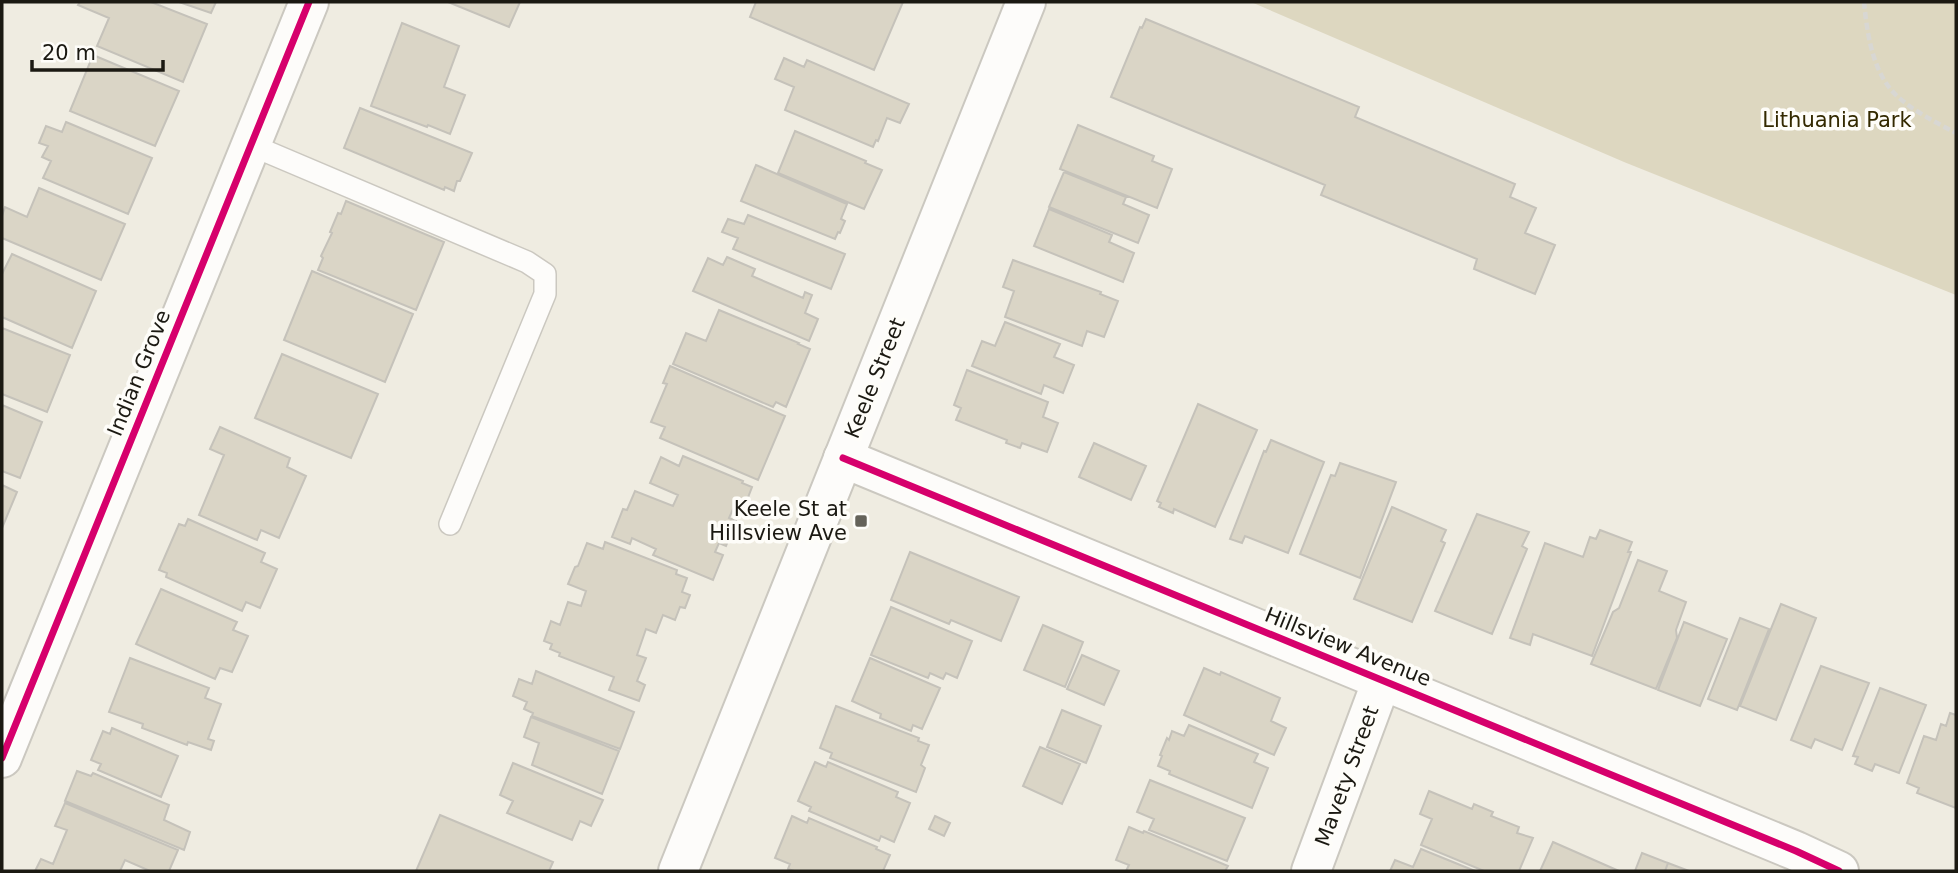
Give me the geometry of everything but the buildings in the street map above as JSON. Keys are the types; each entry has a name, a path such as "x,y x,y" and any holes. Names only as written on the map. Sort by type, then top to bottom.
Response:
{"street":[{"name":"Indian Grove","path":"2,758 309,2"},
{"name":"Keele Street","path":"678,871 1026,2"},
{"name":"Hillsview Avenue","path":"843,458 1839,871"},
{"name":"Mavety Street","path":"1311,871 1382,680"}],"lane":[{"path":"251,145 527,262 545,274 545,294 450,524"}],"path":[{"path":"1864,2 1875,61 1894,94 1926,118 1956,133"}],"green space":[{"name":"Lithuania Park","path":"1251,2 1956,2 1956,295 1624,162"}],"cycle path":[{"path":"2,758 309,2"},
{"path":"843,458 1839,871"}],"place":[{"name":"Keele St at Hillsview Ave","path":"861,521"}]}
